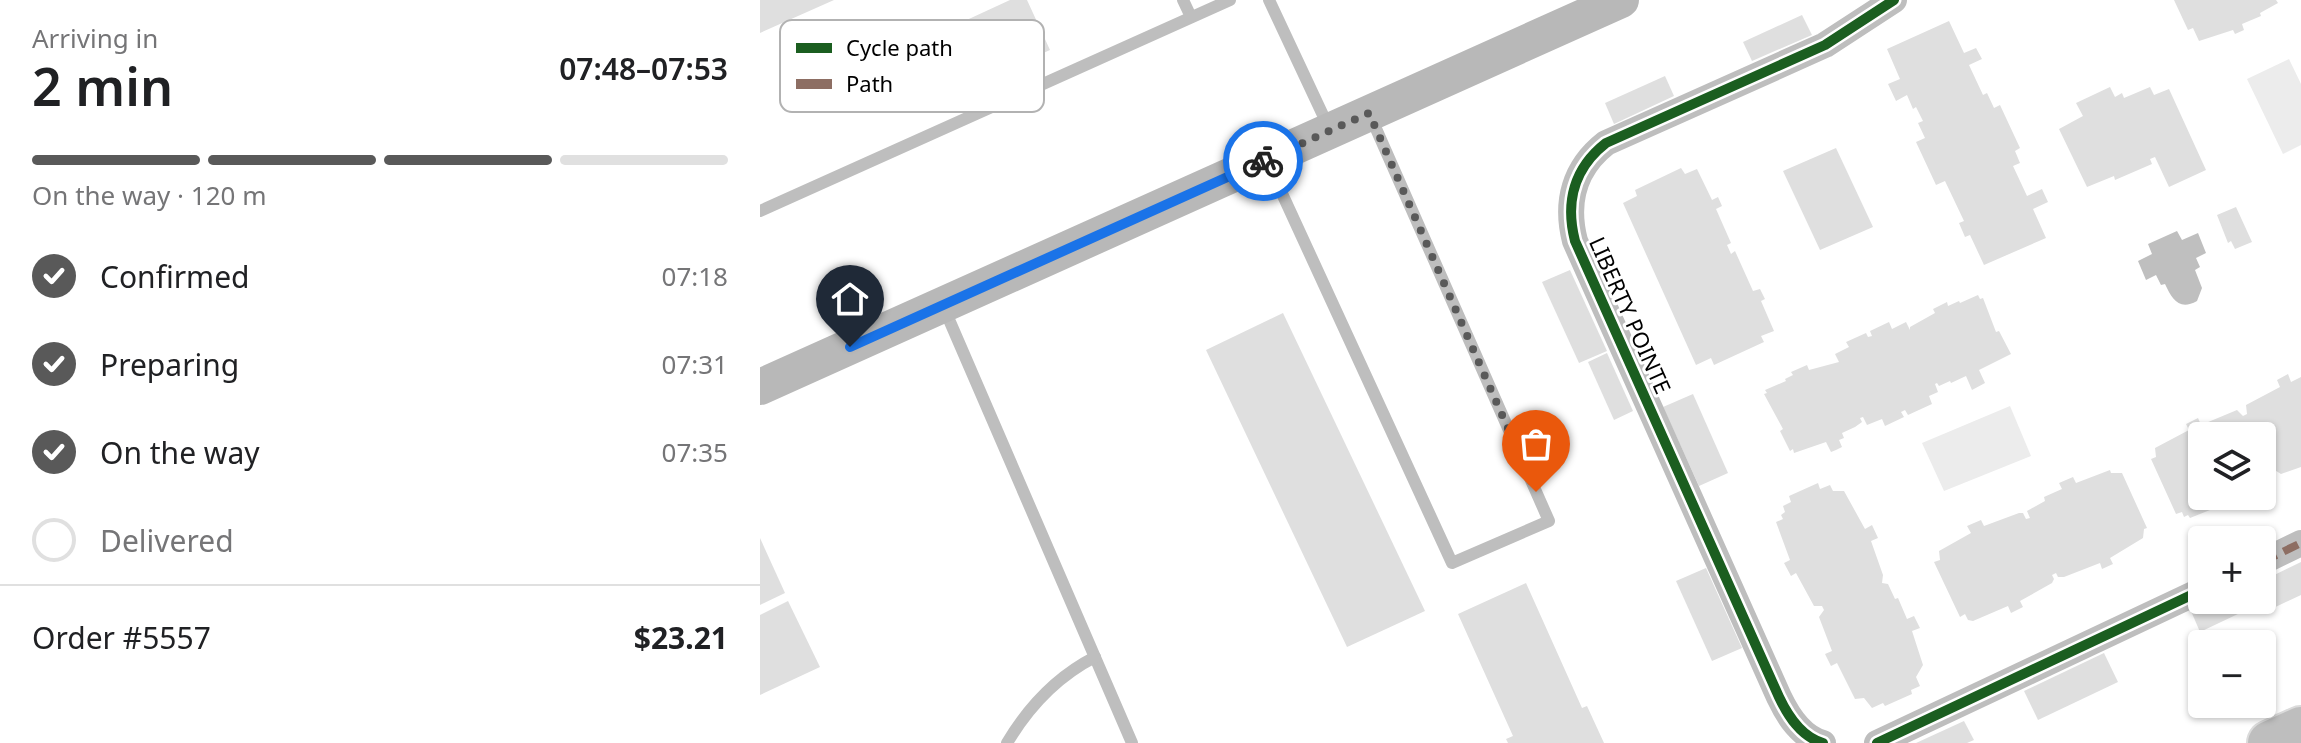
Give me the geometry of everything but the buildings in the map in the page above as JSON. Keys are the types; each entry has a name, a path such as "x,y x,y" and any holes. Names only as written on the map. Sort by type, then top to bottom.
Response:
{"highway":[{"path":"2270,743 2301,729"}],"main road":[{"path":"762,381 942,305 1621,0"}],"street":[{"name":"LIBERTY POINTE","path":"1823,743 1800,728 1788,715 1779,697 1575,241 1570,219 1572,195 1579,173 1590,156 1606,143 1825,45 1894,0"},
{"path":"2276,555 2301,543"},
{"path":"1877,743 2188,597"}],"lane":[{"path":"1183,0 1191,17"},
{"path":"1044,83 1230,0"},
{"path":"1269,0 1330,131"},
{"path":"760,211 980,112"},
{"path":"1266,160 1452,563 1549,521 1369,113"},
{"path":"942,305 1132,743"},
{"path":"1007,743 1024,714 1067,672 1095,657"}],"shaded area":[{"path":"2289,59 2301,84 2301,145 2283,154 2247,79"},
{"path":"2177,231 2182,240 2198,233 2206,253 2196,258 2200,267 2195,270 2202,288 2197,301 2185,305 2173,299 2156,275 2146,280 2138,261 2152,254 2148,244"},
{"path":"2010,406 2031,456 1944,491 1922,443"}],"marked path":[{"path":"2276,555 2301,543"}],"cycle path":[{"path":"1823,743 1802,731 1779,697 1575,241 1572,199 1586,163 1606,143 1825,45 1894,0"},
{"path":"1877,743 2188,597"}],"way so far":[{"path":"1263,161 1369,113 1536,492"}],"route":[{"path":"850,347 1263,161"}]}
